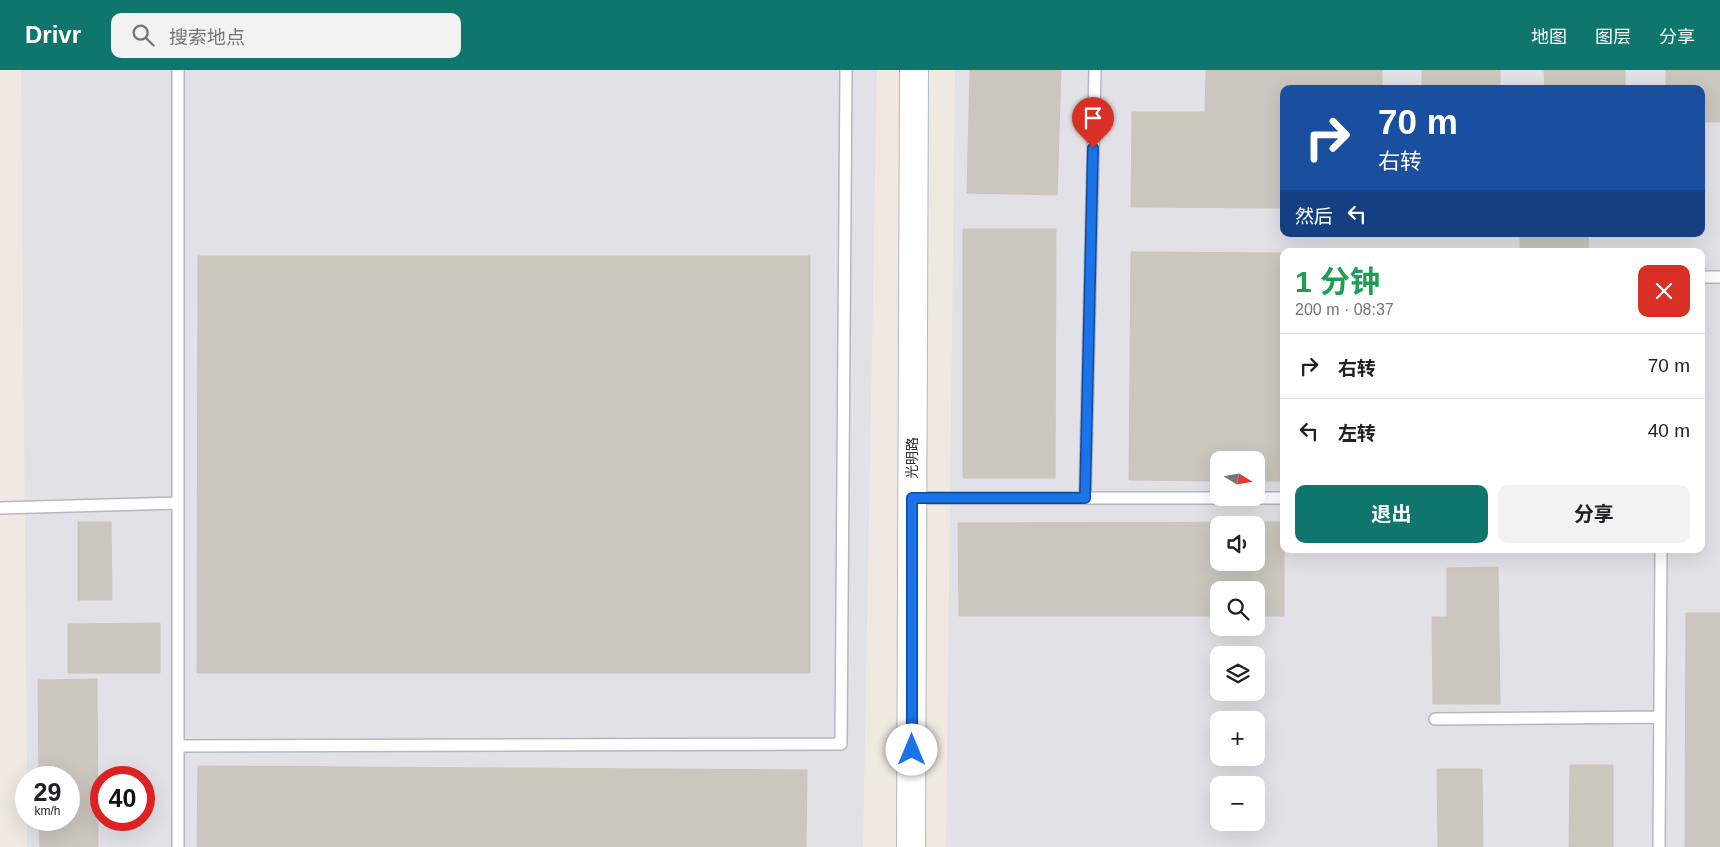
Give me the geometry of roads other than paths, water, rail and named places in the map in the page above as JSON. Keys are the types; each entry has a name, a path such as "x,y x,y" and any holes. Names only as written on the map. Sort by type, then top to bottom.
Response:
{"street":[{"name":"光明路","path":"911,847 914,70"}],"lane":[{"path":"178,70 178,847"},
{"path":"178,746 841,744 846,70"},
{"path":"1085,498 1095,70"},
{"path":"1705,277 1720,277"},
{"path":"912,498 1280,498"},
{"path":"0,508 178,503"},
{"path":"1659,847 1661,553"},
{"path":"1434,718 1660,717"}]}
